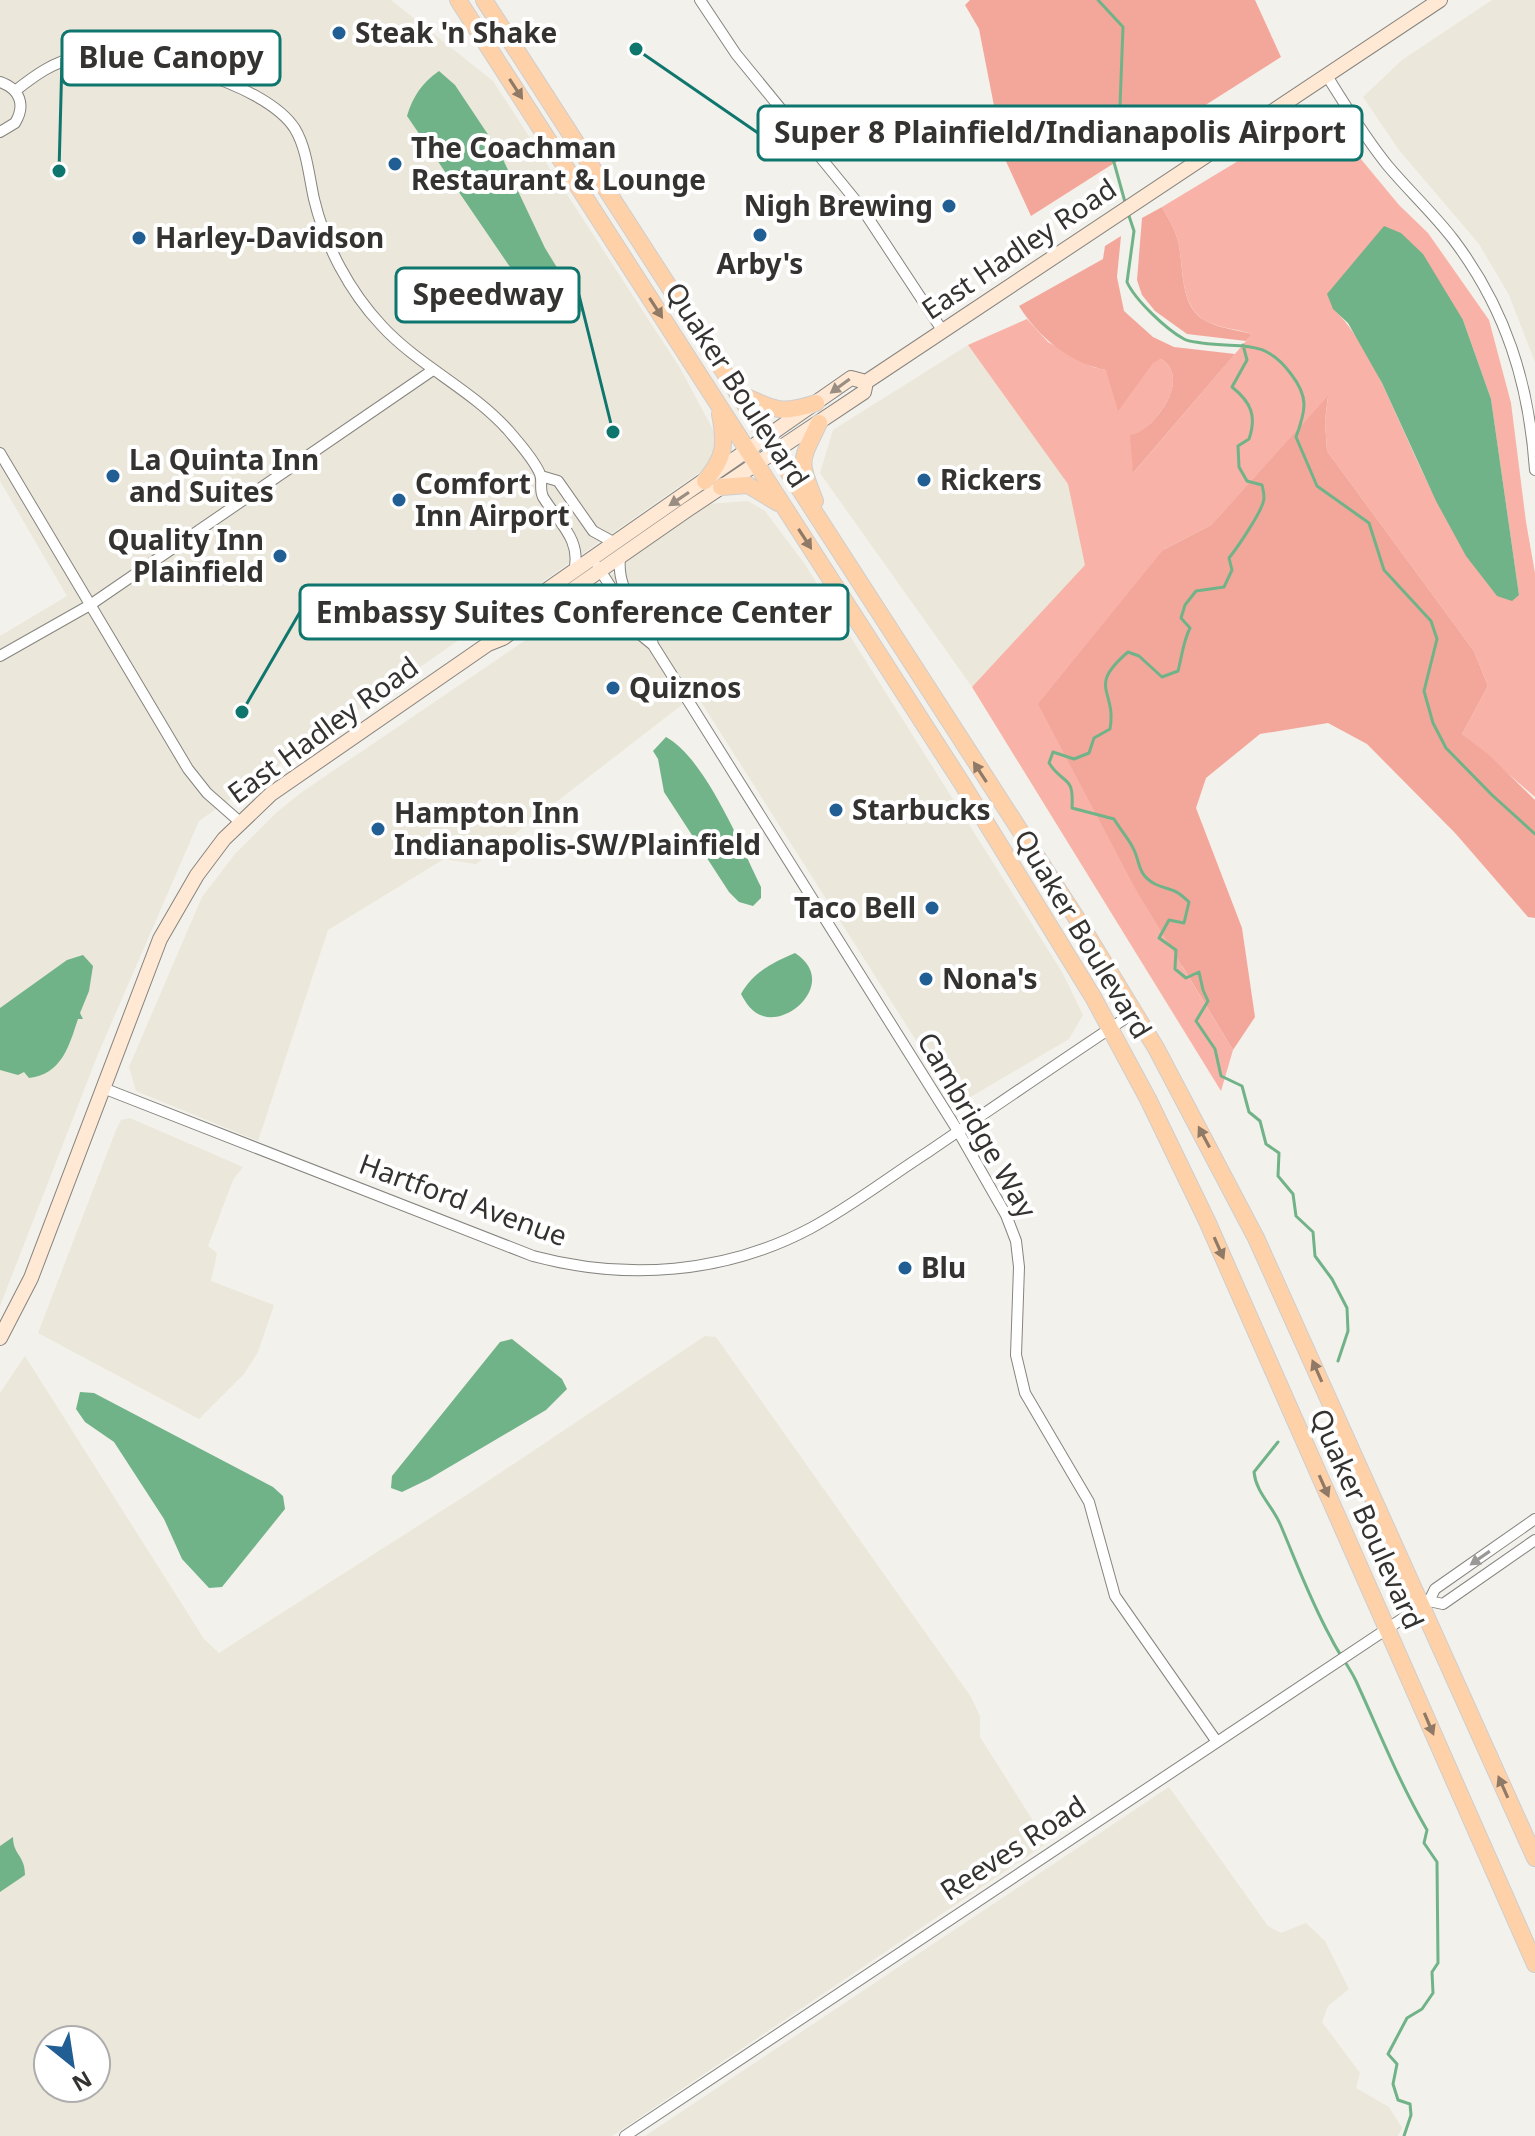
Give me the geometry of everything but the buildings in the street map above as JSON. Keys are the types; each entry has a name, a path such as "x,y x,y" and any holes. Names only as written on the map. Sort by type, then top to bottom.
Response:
{"main road":[{"name":"Quaker Boulevard","path":"458,0 1013,865 1110,1028 1214,1236 1535,1964"},
{"name":"Quaker Boulevard","path":"484,0 1135,1012 1256,1238 1426,1602 1535,1858"},
{"path":"737,393 777,411 792,411 816,403"},
{"path":"718,404 723,454 713,484 748,485 785,509"},
{"path":"819,423 804,453 802,468 829,535"}],"street":[{"path":"700,0 744,64 868,216 942,330"},
{"name":"East Hadley Road","path":"770,445 819,423 864,392 866,382 942,330 1440,0"},
{"path":"15,91 43,70 80,56 127,56 171,64 269,103 298,134 324,232 347,279 379,324 507,430 541,476 558,481 593,531 617,550"},
{"path":"1327,76 1389,167 1452,238 1483,283 1510,338 1521,375 1530,417 1535,470"},
{"path":"0,82 15,91 21,107 18,119 10,128 0,132"},
{"path":"0,656 90,605 433,370"},
{"name":"East Hadley Road","path":"0,1338 31,1278 165,930 197,875 240,822 291,779 488,644 503,638 617,550 770,445 816,403 851,378 866,382"},
{"path":"0,453 188,769 207,793 240,822"},
{"path":"541,476 540,493 577,548 574,573"},
{"name":"Cambridge Way","path":"617,550 620,581 650,630 653,645"},
{"name":"East Hadley Road","path":"488,644 495,626 574,573 597,565"},
{"name":"Cambridge Way","path":"597,565 642,636 653,645 958,1131 1006,1215 1016,1241 1019,1267 1016,1355 1025,1393 1089,1502 1115,1596 1217,1742"},
{"name":"Hartford Avenue","path":"103,1088 533,1256 575,1266 661,1270 703,1265 770,1246 827,1218 1135,1012"},
{"name":"Reeves Road","path":"625,2136 1426,1602 1435,1589 1535,1519"},
{"name":"Reeves Road","path":"1426,1602 1443,1604 1535,1540"}],"shaded area":[{"path":"0,0 391,0 493,81 680,368 718,439 713,463 199,821 98,1054 0,1306 0,636 67,596 0,481"},
{"path":"970,0 1255,0 1281,57 1031,216 1004,157 979,29 965,5"},
{"path":"1492,0 1535,0 1535,362 1509,295 1479,244 1399,150 1363,97 1402,60"},
{"path":"439,71 455,85 499,151 545,248 583,310 574,317 540,311 407,116 419,90"},
{"path":"1321,111 1399,205 1428,233 1489,320 1511,403 1535,573 1535,797 1462,734 1488,686 1474,651 1327,451 1325,421 1328,397 1211,525 1163,550 1182,966 1233,1050 1221,1091 972,687 1085,565 1068,484 968,345 1027,319 1048,342 1093,367 1106,370 1161,359 1170,367 1172,389 1160,413 1141,431 1131,435 1134,472 1252,334 1209,323 1196,313 1186,295 1177,237 1162,207","holes":["1334,309 1463,320 1491,399 1519,595 1497,595 1468,556 1432,492 1372,364 1355,335"]},
{"path":"1162,207 1178,241 1190,305 1209,323 1252,334 1246,341 1187,334 1155,311 1142,295 1137,280 1142,218"},
{"path":"1384,226 1401,233 1423,254 1463,320 1491,399 1519,595 1512,601 1497,596 1466,556 1436,501 1382,383 1348,323 1333,309 1327,294"},
{"path":"1121,236 1117,277 1124,311 1153,337 1174,347 1235,354 1133,473 1130,435 1150,424 1167,402 1172,390 1170,367 1161,359 1153,363 1118,411 1106,370 1093,367 1056,347 1019,306 1103,259 1105,246"},
{"path":"968,345 1069,484 1086,565 972,687 820,473 833,430"},
{"path":"1328,396 1325,421 1327,451 1474,651 1488,686 1462,734 1490,756 1535,800 1535,918 1528,917 1456,834 1367,744 1328,723 1260,734 1206,778 1196,808 1242,928 1255,1017 1233,1050 1135,888 1038,704 1163,550 1211,525"},
{"path":"748,501 765,511 804,563 1062,972 1083,1015 1069,1039 957,1105 696,694 476,864 444,859 328,930 258,1141 136,1091 129,1067 202,897 235,854 276,813 302,792 592,595 629,557 707,504"},
{"path":"666,737 694,764 721,804 761,887 761,898 753,906 739,902 729,892 664,792 658,759 653,751"},
{"path":"795,953 807,964 812,976 806,998 786,1014 774,1017 756,1013 741,994 746,986 764,969"},
{"path":"83,955 93,966 89,991 80,1013 83,1019 78,1019 57,1065 29,1078 24,1072 18,1075 0,1070 0,1008 67,960"},
{"path":"130,1118 243,1167 233,1180 208,1246 217,1253 211,1281 274,1305 258,1352 244,1374 199,1419 38,1333 116,1130 121,1120"},
{"path":"705,1336 716,1337 971,1697 980,1716 980,1737 1047,1843 612,2136 0,2136 0,1393 25,1356 204,1639 219,1653 482,1485"},
{"path":"512,1339 562,1379 567,1389 546,1410 429,1479 402,1492 391,1488 392,1476 500,1342"},
{"path":"80,1392 94,1393 273,1487 283,1496 285,1509 222,1587 209,1588 182,1559 164,1519 114,1442 85,1422 76,1409"},
{"path":"1169,1787 1268,1926 1281,1933 1306,1923 1325,1941 1349,1989 1328,2006 1322,2022 1360,2073 1356,2088 1389,2107 1402,2128 1398,2136 645,2136"},
{"path":"13,1837 25,1875 0,1892 0,1846"}],"waterway":[{"path":"1098,0 1123,27 1120,106 1110,148 1125,202"},
{"path":"1128,213 1134,231 1127,282 1152,314 1188,341 1251,347 1271,354 1297,382 1304,404 1296,437 1317,486 1369,523 1384,570 1431,621 1437,639 1424,691 1433,723 1446,748 1535,834"},
{"path":"1243,345 1247,360 1232,387 1248,404 1252,423 1249,439 1238,446 1239,467 1247,481 1262,485 1264,498 1260,511 1229,558 1232,570 1224,587 1196,591 1185,605 1181,618 1190,628 1178,671 1162,677 1139,656 1128,652 1115,664 1106,682 1110,729 1094,738 1089,753 1074,759 1053,752 1049,763 1070,785 1072,808 1114,819 1132,846 1145,876 1189,902 1184,923 1169,920 1159,938 1176,950 1175,969 1186,978 1199,972 1208,1001 1196,1021 1215,1049 1221,1076 1242,1086 1249,1112 1260,1121 1266,1144 1279,1153 1278,1176 1293,1194 1296,1216 1313,1232 1315,1256 1332,1279 1347,1308 1348,1331 1338,1361"},
{"path":"1278,1442 1254,1472 1255,1480 1278,1519 1311,1597 1356,1681 1398,1775 1427,1830 1424,1843 1437,1862 1438,1963 1432,1972 1433,1993 1422,2009 1407,2018 1388,2054 1397,2064 1393,2084 1398,2100 1410,2104 1411,2115 1404,2136"}],"place":[{"name":"Steak 'n Shake","path":"339,33"},
{"name":"Super 8 Plainfield/Indianapolis Airport","path":"636,49"},
{"name":"The Coachman Restaurant & Lounge","path":"395,164"},
{"name":"Blue Canopy","path":"59,171"},
{"name":"Nigh Brewing","path":"949,206"},
{"name":"Arby's","path":"760,235"},
{"name":"Harley-Davidson","path":"139,238"},
{"name":"Speedway","path":"613,432"},
{"name":"La Quinta Inn and Suites","path":"113,476"},
{"name":"Rickers","path":"924,480"},
{"name":"Comfort Inn Airport","path":"399,500"},
{"name":"Quality Inn Plainfield","path":"280,556"},
{"name":"Quiznos","path":"613,688"},
{"name":"Embassy Suites Conference Center","path":"242,712"},
{"name":"Starbucks","path":"836,810"},
{"name":"Hampton Inn Indianapolis-SW/Plainfield","path":"378,829"},
{"name":"Taco Bell","path":"932,908"},
{"name":"Nona's","path":"926,979"},
{"name":"Blu","path":"905,1268"}]}
